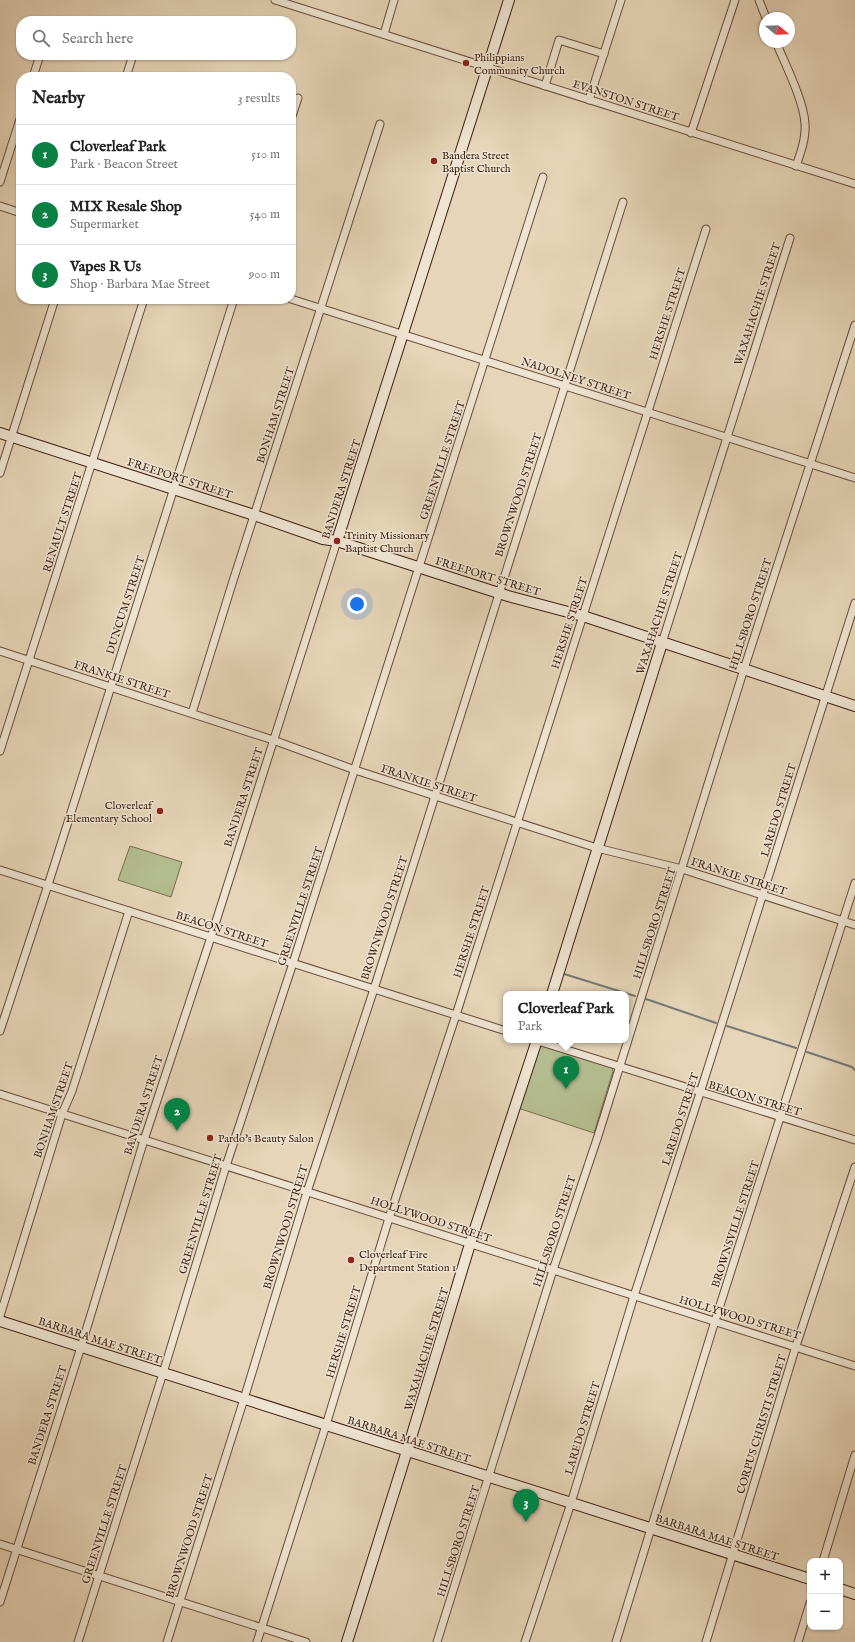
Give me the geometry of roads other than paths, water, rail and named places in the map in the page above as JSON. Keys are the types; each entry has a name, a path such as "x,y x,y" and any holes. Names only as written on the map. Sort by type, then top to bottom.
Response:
{"street":[{"path":"384,34 394,0"},
{"name":"BANDERA STREET","path":"0,1602 81,1347 144,1140 211,937 509,0"},
{"path":"589,100 621,0"},
{"path":"691,133 735,0"},
{"path":"759,0 764,12"},
{"name":"EVANSTON STREET","path":"279,1 855,184"},
{"path":"545,86 559,40 604,54"},
{"path":"778,48 803,110 805,125 803,145 796,166"},
{"path":"35,72 38,60"},
{"path":"128,72 131,60"},
{"path":"296,104 298,98"},
{"name":"BONHAM STREET","path":"192,713 380,124"},
{"path":"0,182 16,132"},
{"name":"GREENVILLE STREET","path":"78,1642 163,1373 226,1166 355,770 543,177"},
{"name":"BROWNWOOD STREET","path":"167,1642 244,1399 307,1192 374,989 623,202"},
{"path":"0,206 16,211"},
{"name":"HERSHE STREET","path":"257,1642 326,1425 389,1218 456,1015 706,229"},
{"name":"WAXAHACHIE STREET","path":"553,991 790,238"},
{"name":"NADOLNEY STREET","path":"296,300 855,478"},
{"path":"0,473 53,304"},
{"name":"RENAULT STREET","path":"0,751 142,304"},
{"name":"DUNCUM STREET","path":"0,1031 48,886 232,304"},
{"name":"HILLSBORO STREET","path":"629,1038 744,669 855,325"},
{"name":"FREEPORT STREET","path":"0,432 323,539 337,541 499,593 582,616 855,706"},
{"name":"LAREDO STREET","path":"525,1642 571,1503 634,1296 855,603"},
{"name":"FRANKIE STREET","path":"0,652 29,660 274,740 355,770 517,823 598,848 682,869 855,925"},
{"name":"BEACON STREET","path":"0,870 503,1030"},
{"name":"BROWNSVILLE STREET","path":"616,1642 715,1322 855,883"},
{"name":"BONHAM STREET","path":"0,1316 62,1114 72,1090 129,911"},
{"name":"WAXAHACHIE STREET","path":"347,1642 470,1244 535,1043"},
{"name":"BEACON STREET","path":"545,1043 855,1140"},
{"name":"HILLSBORO STREET","path":"437,1642 553,1270 628,1043"},
{"name":"HOLLYWOOD STREET","path":"0,1094 855,1366"},
{"name":"CORPUS CHRISTI STREET","path":"706,1642 796,1346 855,1167"},
{"name":"BARBARA MAE STREET","path":"0,1321 807,1578"},
{"path":"824,1558 855,1455"},
{"path":"0,1544 306,1642"},
{"path":"843,1590 855,1594"},
{"path":"798,1642 807,1613"}],"waterway":[{"path":"561,973 619,991"},
{"path":"629,994 635,996"},
{"path":"646,999 716,1023"},
{"path":"727,1026 796,1048"},
{"path":"807,1052 852,1067 855,1070"}],"place":[{"name":"Philippians Community Church","path":"466,63"},
{"name":"Bandera Street Baptist Church","path":"434,161"},
{"name":"Trinity Missionary Baptist Church","path":"337,541"},
{"name":"Cloverleaf Elementary School","path":"160,811"},
{"name":"Cloverleaf Park","path":"566,1089"},
{"name":"MIX Resale Shop","path":"177,1131"},
{"name":"Pardo's Beauty Salon","path":"210,1138"},
{"name":"Cloverleaf Fire Department Station 1","path":"351,1260"},
{"name":"Vapes R Us","path":"526,1522"}]}
